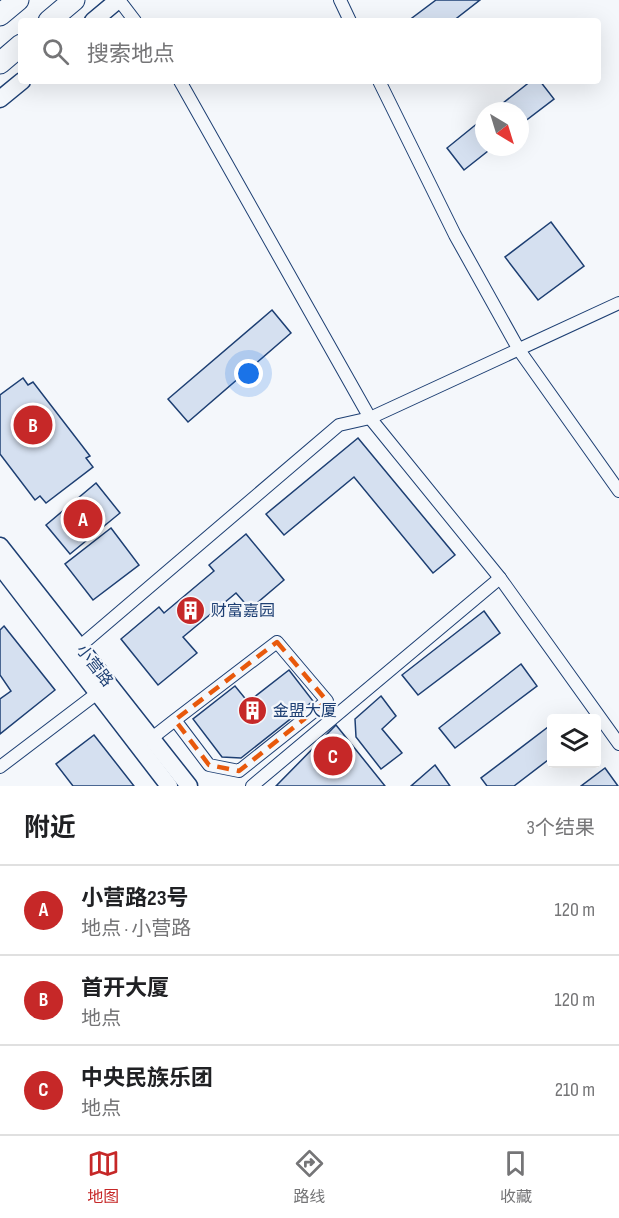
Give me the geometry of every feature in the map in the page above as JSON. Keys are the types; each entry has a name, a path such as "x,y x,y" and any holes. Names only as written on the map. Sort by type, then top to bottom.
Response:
{"highway":[{"path":"0,15 18,0"},
{"path":"53,18 74,0"},
{"path":"0,63 18,48"}],"street":[{"path":"97,18 119,0 133,18"},
{"path":"340,0 349,18"},
{"path":"0,99 18,84"},
{"path":"182,84 370,418 500,578 619,744"},
{"path":"380,84 455,235 519,350 619,491"},
{"path":"78,668 79,647 339,425 370,418 619,303"},
{"name":"小营路","path":"0,546 79,647 103,689 169,786"},
{"name":"小营路","path":"0,567 78,668 103,689 152,738 189,786"},
{"path":"252,786 500,578"},
{"path":"152,738 175,720 277,642 327,701 239,771 209,765 175,720"},
{"path":"0,767 103,689"}],"highlighted area":[{"path":"277,642 327,701 239,771 209,765 175,720"}],"building":[{"path":"436,0 480,0 457,18 412,18"},
{"path":"527,84 542,84 554,99 529,118 529,102 504,102"},
{"path":"475,125 475,156 482,156 464,170 447,148"},
{"path":"551,222 584,266 538,300 505,257"},
{"path":"272,310 291,333 188,422 168,399"},
{"path":"23,378 28,385 33,382 90,456 86,458 93,467 46,503 40,496 35,500 0,454 0,395"},
{"path":"358,438 455,555 433,573 354,477 284,535 266,514"},
{"path":"96,483 120,513 70,554 46,525"},
{"path":"111,528 139,565 93,600 65,564"},
{"name":"财富嘉园","path":"246,534 284,580 250,609 236,593 183,637 197,653 158,685 121,639 159,607 164,613 214,571 209,565"},
{"path":"484,611 500,633 418,695 402,675"},
{"path":"4,626 55,690 0,734 0,699 11,691 0,675 0,630"},
{"path":"521,664 537,686 455,748 439,728"},
{"name":"金盟大厦","path":"289,670 313,701 241,758 222,757 193,719 235,686 248,702"},
{"path":"381,696 396,716 382,729 402,753 381,769 356,737 355,719"},
{"path":"336,725 385,786 276,786"},
{"path":"547,728 547,761 514,786 487,786 481,778"},
{"path":"94,735 134,786 73,786 56,764"},
{"path":"435,765 450,786 411,786"},
{"path":"605,768 618,786 581,786"}],"place":[{"name":"首开大厦","path":"33,425"},
{"name":"小营路23号","path":"83,519"},
{"name":"财富嘉园","path":"190,611"},
{"name":"金盟大厦","path":"252,711"},
{"name":"中央民族乐团","path":"333,756"}]}
